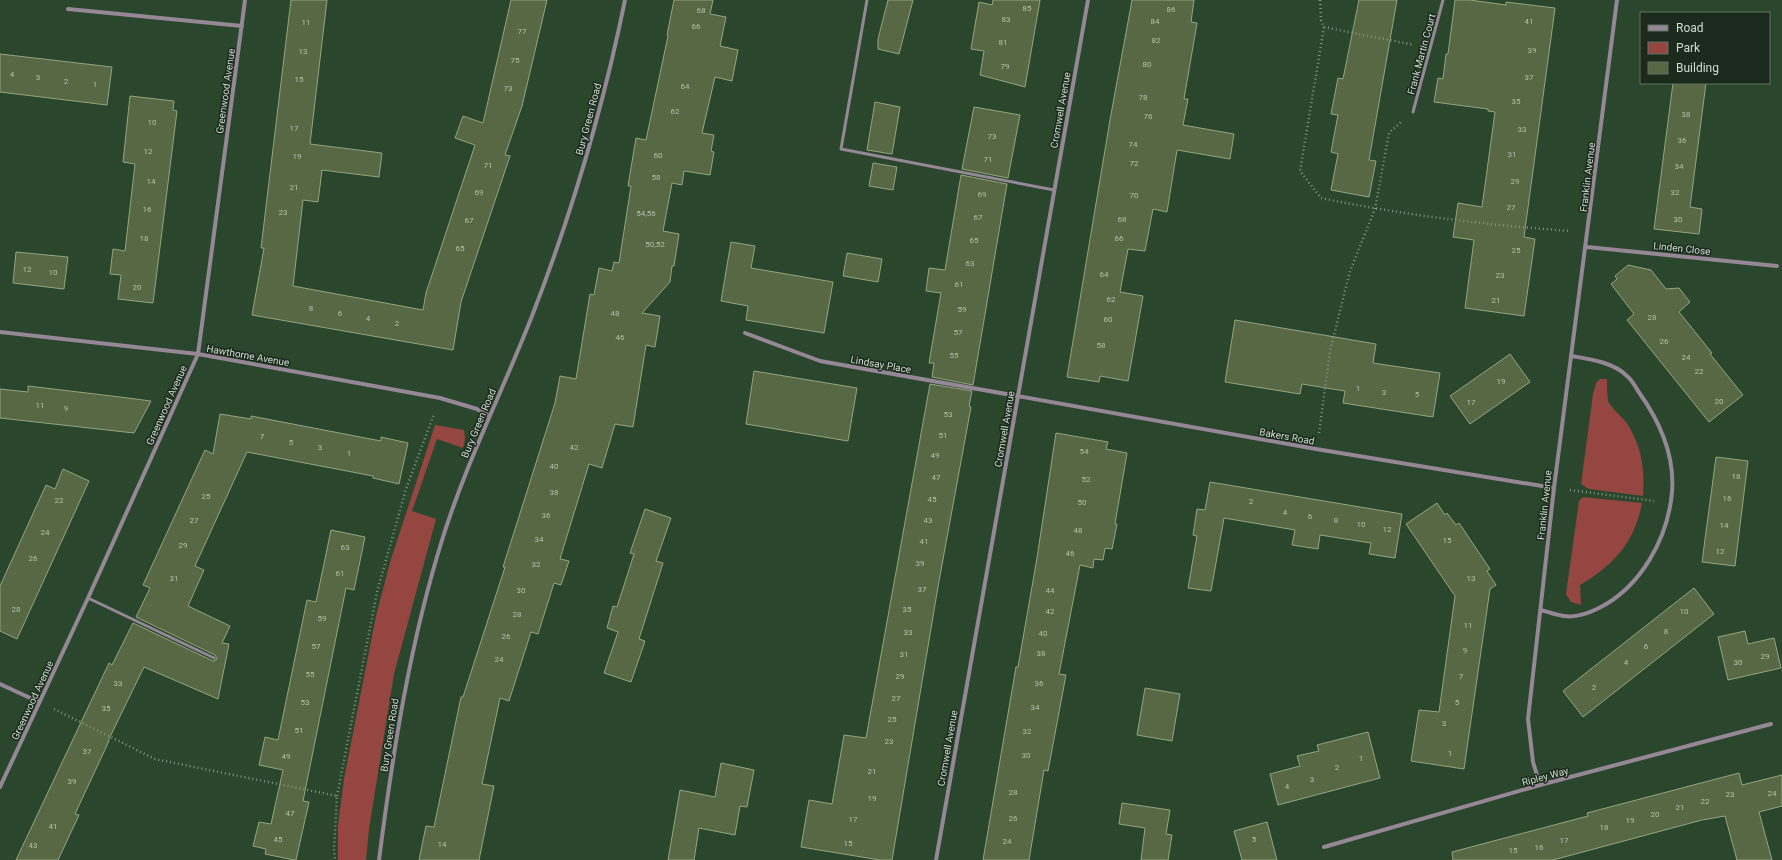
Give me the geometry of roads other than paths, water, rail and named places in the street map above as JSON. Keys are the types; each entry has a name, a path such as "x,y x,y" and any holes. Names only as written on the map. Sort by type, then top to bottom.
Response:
{"street":[{"name":"Greenwood Avenue","path":"0,787 88,598 198,354 245,0"},
{"name":"Bury Green Road","path":"379,860 404,688 418,627 442,538 460,486 532,315 576,188 599,113 624,0"},
{"name":"Cromwell Avenue","path":"936,860 1088,0"},
{"name":"Franklin Avenue","path":"1540,785 1533,762 1528,719 1554,488 1618,0"},
{"path":"68,9 242,26"},
{"name":"Linden Close","path":"1586,247 1776,266"},
{"name":"Hawthorne Avenue","path":"0,332 198,354 440,398 477,409 489,416"},
{"name":"Lindsay Place","path":"745,333 820,361 1017,396"},
{"path":"1541,610 1564,616 1578,615 1591,612 1609,603 1622,593 1636,579 1656,546 1664,529 1672,491 1671,466 1666,444 1660,424 1645,400 1627,376 1623,373 1594,360 1571,356"},
{"name":"Bakers Road","path":"1017,396 1316,449 1554,488"},
{"path":"0,684 39,702"},
{"name":"Ripley Way","path":"1324,847 1540,785 1771,724"}],"lane":[{"path":"867,0 841,149 1054,190"},
{"name":"Frank Martin Court","path":"1413,112 1443,0"},
{"path":"88,598 214,658"}]}
